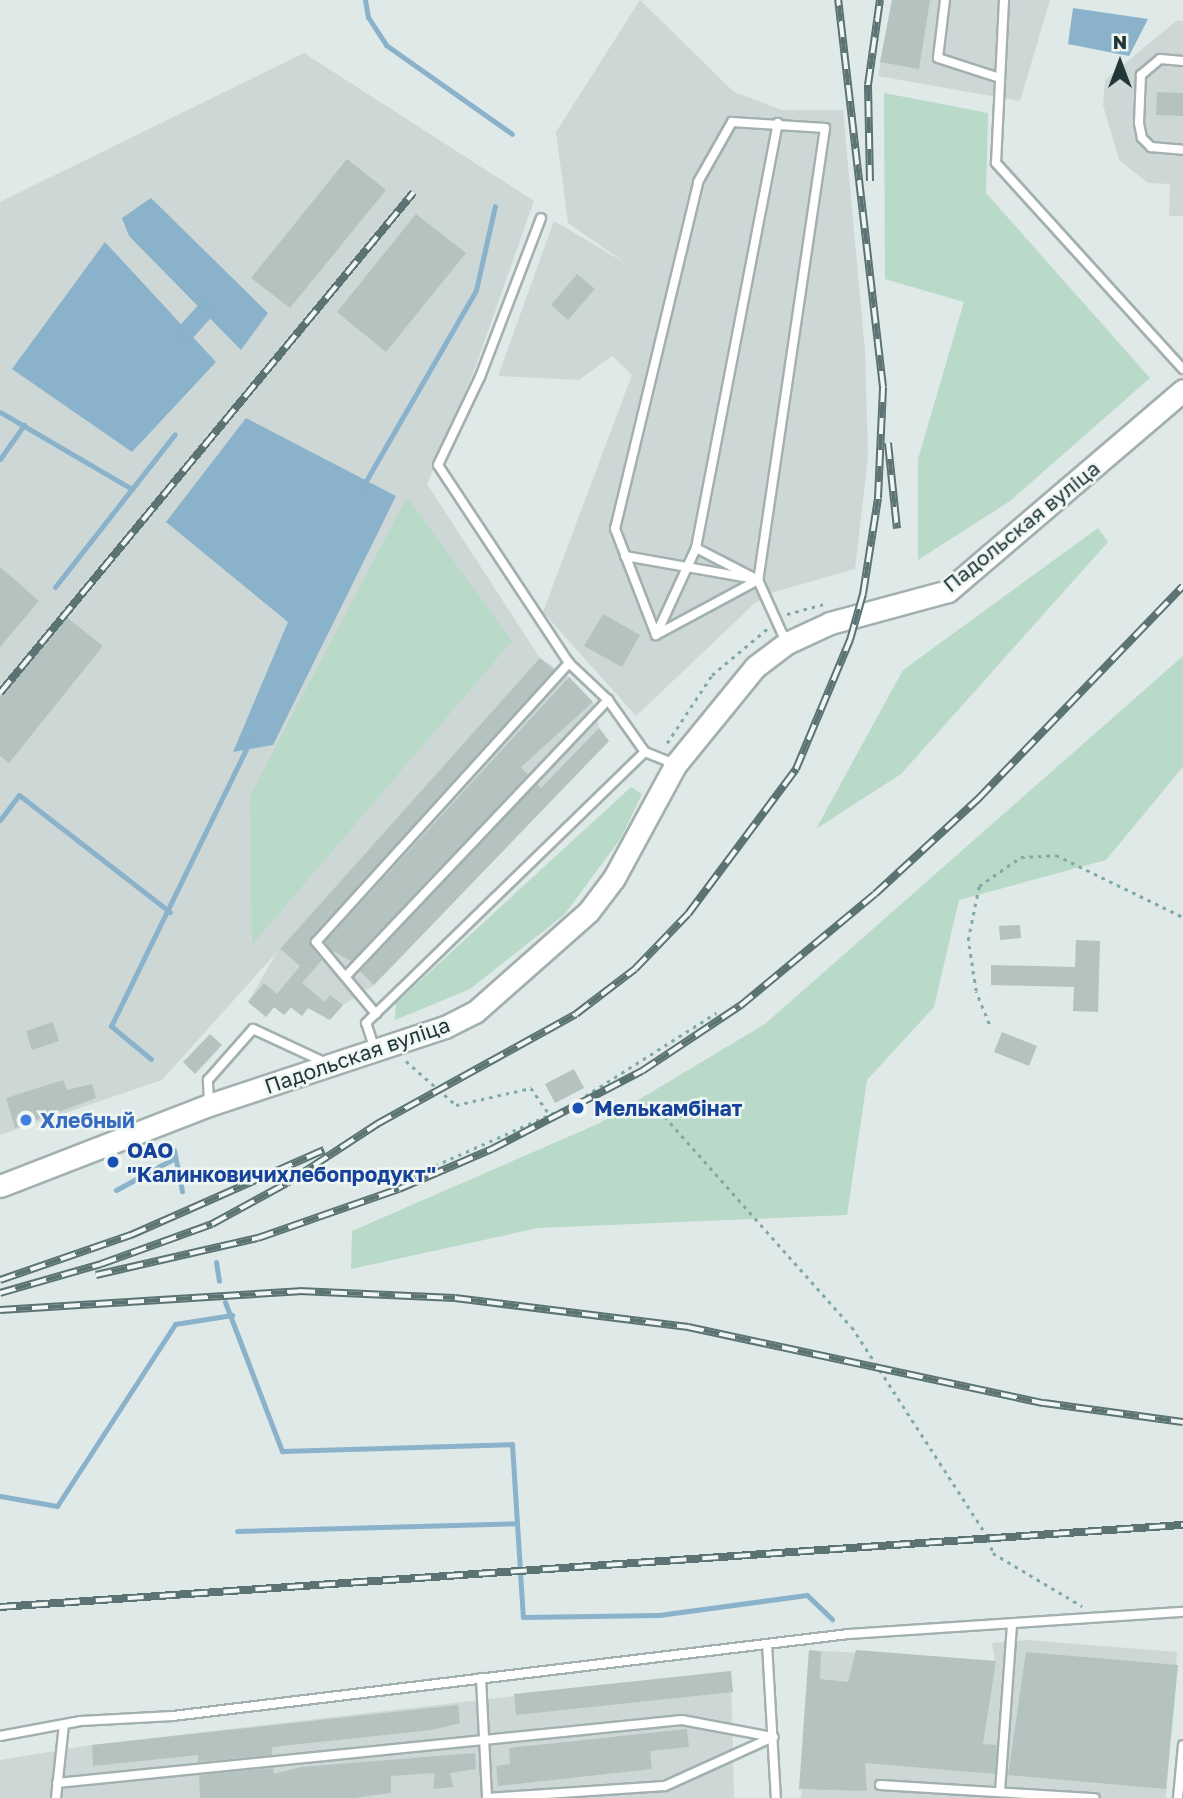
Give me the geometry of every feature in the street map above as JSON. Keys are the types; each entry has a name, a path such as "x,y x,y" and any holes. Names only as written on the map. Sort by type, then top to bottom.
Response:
{"main road":[{"name":"Падольская вуліца","path":"0,1186 209,1105 382,1048 475,1012 589,911 614,878 667,761 732,691 787,643 830,623 948,591 1183,390"}],"lane":[{"path":"945,0 938,58 1000,78"},
{"path":"1004,0 996,163 1183,369"},
{"path":"1183,61 1160,59 1141,75 1139,123 1142,138 1151,146 1183,150"},
{"path":"656,635 615,529 698,182 732,122 778,124 825,128 758,580 787,643"},
{"path":"656,635 696,548 778,124"},
{"path":"541,218 480,377 439,465 569,663 608,700 645,752 667,761"},
{"path":"696,548 758,580"},
{"path":"625,556 758,580"},
{"path":"656,635 758,580"},
{"path":"376,1014 316,942 569,663"},
{"path":"346,976 608,700"},
{"path":"382,1048 366,1023 645,752"},
{"path":"209,1105 208,1080 253,1029 330,1065"},
{"path":"0,1736 64,1724 173,1716 767,1644 1100,1616 1183,1612"},
{"path":"1000,1792 1012,1624"},
{"path":"767,1644 776,1798"},
{"path":"481,1678 487,1798 665,1786 773,1737"},
{"path":"57,1783 682,1720 773,1737"},
{"path":"56,1798 64,1724"},
{"path":"1178,1798 1183,1745"},
{"path":"880,1784 1095,1798"}],"path":[{"path":"667,761 712,675 790,612 826,603"},
{"path":"989,1024 976,990 968,940 979,886 1021,857 1056,855 1183,917"},
{"path":"396,1183 550,1114 625,1073 716,1013"},
{"path":"382,1048 456,1105 531,1088 550,1114"},
{"path":"659,1110 852,1327 989,1539 993,1553 1100,1616"}],"shaded area":[{"path":"640,0 734,92 782,110 843,110 865,351 868,456 855,569 774,592 754,604 636,716 543,612 632,375 612,356 579,380 498,376 554,221 627,264 568,223 556,132"},
{"path":"892,0 1050,0 1020,101 878,76"},
{"path":"1176,21 1183,21 1183,216 1169,216 1170,184 1148,183 1119,160 1103,105 1105,80"},
{"path":"304,53 534,201 474,371 427,484 540,658 569,677 593,702 599,728 609,741 374,985 343,1005 330,1020 308,1008 302,1016 291,1008 284,1015 274,1007 266,1017 248,1002 277,952 162,1080 0,1135 0,202"},
{"path":"1028,1640 1177,1652 1166,1798 801,1798 809,1650 995,1661 992,1643"},
{"path":"731,1671 734,1798 0,1798 0,1760 92,1745"}],"green space":[{"path":"884,93 988,113 986,193 1150,378 1010,501 918,560 918,459 964,302 885,279"},
{"path":"407,497 512,641 252,945 250,796"},
{"path":"1098,528 1108,542 901,774 816,829 903,670"},
{"path":"1183,656 1183,767 1106,860 959,900 934,1007 867,1080 847,1215 538,1228 351,1269 352,1231 600,1123 765,1024"},
{"path":"631,787 642,794 621,838 564,915 470,989 395,1020 396,1003"}],"water":[{"path":"1073,8 1148,19 1129,56 1068,44"},
{"path":"151,198 268,313 241,350 129,236 122,218"},
{"path":"105,242 216,362 132,452 12,369"},
{"path":"246,418 396,496 273,745 233,752 288,622 166,522"}],"building":[{"path":"892,0 930,0 919,69 880,62"},
{"path":"1157,92 1183,93 1183,116 1156,115"},
{"path":"347,159 386,190 290,308 251,278"},
{"path":"416,214 466,253 386,352 337,312"},
{"path":"577,274 595,289 568,320 551,305"},
{"path":"0,567 39,601 0,647"},
{"path":"603,614 640,635 622,667 584,646"},
{"path":"65,616 103,646 9,763 0,756 0,697"},
{"path":"540,658 554,670 311,938 311,946 322,960 302,983 325,1002 330,995 343,1005 330,1020 308,1008 302,1016 291,1007 284,1015 274,1007 266,1017 248,1002 264,983 277,994 300,966 280,949"},
{"path":"569,677 593,702 521,767 528,775 351,961 331,950 325,942"},
{"path":"599,728 609,741 374,985 360,971 537,784 541,788"},
{"path":"1020,925 1021,938 1000,940 999,926"},
{"path":"1076,940 1100,941 1098,1012 1073,1011 1074,987 991,985 991,965 1075,967"},
{"path":"53,1022 59,1041 32,1050 26,1031"},
{"path":"1002,1032 1037,1046 1029,1066 994,1052"},
{"path":"210,1034 222,1045 195,1074 183,1062"},
{"path":"574,1069 584,1088 555,1103 545,1084"},
{"path":"63,1080 67,1090 92,1084 96,1098 15,1128 6,1098"},
{"path":"809,1650 821,1652 820,1679 848,1682 856,1650 996,1661 983,1744 997,1745 995,1774 865,1763 867,1791 799,1789"},
{"path":"1026,1652 1178,1665 1166,1789 1008,1775"},
{"path":"731,1671 733,1692 516,1715 514,1694"},
{"path":"458,1705 460,1723 432,1730 272,1747 272,1755 198,1762 198,1755 93,1766 92,1745"},
{"path":"687,1729 689,1747 650,1751 652,1769 498,1786 496,1766 510,1764 509,1748"},
{"path":"475,1753 476,1769 450,1773 453,1787 433,1789 435,1773 391,1776 391,1793 354,1798 200,1798 199,1775 273,1768 274,1774 300,1767"}],"waterway":[{"path":"365,0 368,17 386,45 512,134"},
{"path":"363,486 476,290 495,206"},
{"path":"187,331 204,312"},
{"path":"0,412 132,489"},
{"path":"0,459 24,425"},
{"path":"55,587 175,434"},
{"path":"151,1059 111,1026 248,745"},
{"path":"0,820 19,795 170,912"},
{"path":"174,1150 182,1191"},
{"path":"116,1190 175,1158"},
{"path":"216,1262 219,1281"},
{"path":"225,1302 282,1451 512,1444 523,1617 659,1615 807,1595 832,1619"},
{"path":"0,1496 57,1506 175,1324 232,1315"},
{"path":"237,1531 517,1523"}],"railway":[{"path":"0,1293 101,1264 212,1224 287,1183 377,1124 576,1014 635,969 688,914 796,769 850,640 863,594 878,498 883,387 838,0"},
{"path":"870,181 868,85 880,0"},
{"path":"0,693 413,193"},
{"path":"888,443 897,529"},
{"path":"96,1275 258,1238 399,1189 492,1149 642,1071 740,1006 875,894 979,798 1183,586"},
{"path":"0,1280 131,1235 324,1150"},
{"path":"0,1310 299,1291 455,1298 688,1327 1044,1403 1183,1422"},
{"path":"0,1607 1183,1525"}],"place":[{"name":"Мелькамбінат","path":"578,1108"},
{"name":"Хлебный","path":"26,1120"},
{"name":"ОАО \"Калинковичихлебопродукт\"","path":"113,1162"}]}
